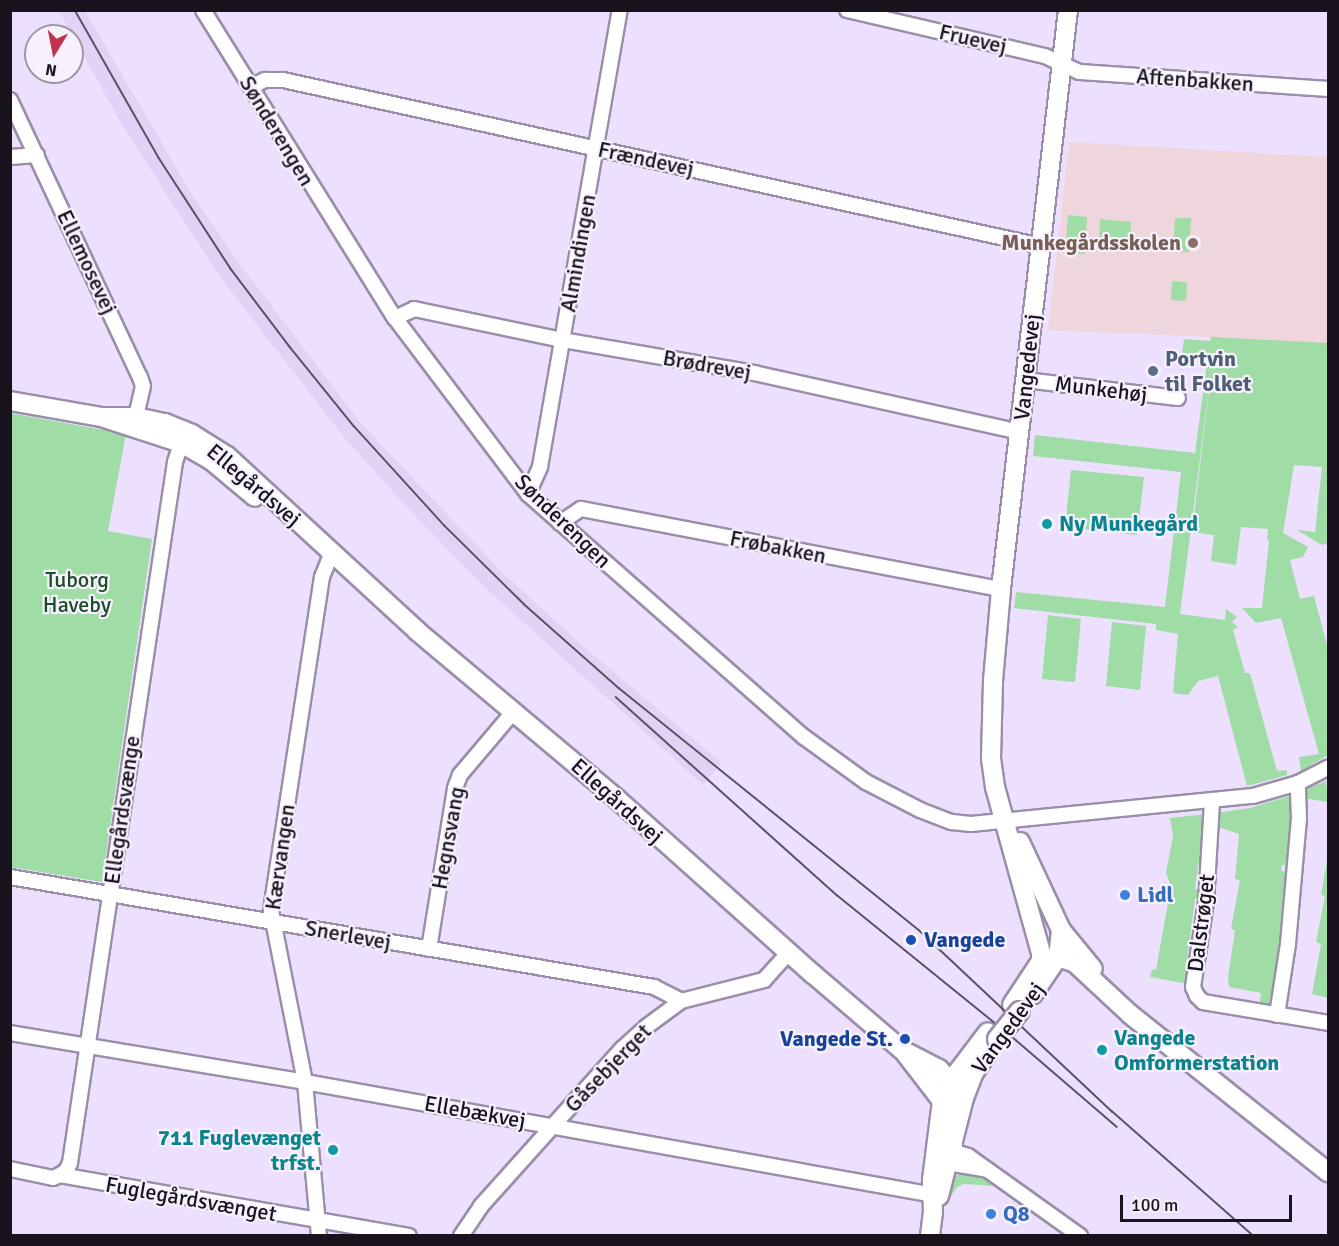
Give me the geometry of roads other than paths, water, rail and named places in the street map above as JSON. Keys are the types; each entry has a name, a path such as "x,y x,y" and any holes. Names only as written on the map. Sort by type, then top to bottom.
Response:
{"street":[{"name":"Sønderengen","path":"203,10 394,318 528,494 804,737 866,782 952,822 971,824 1007,819"},
{"name":"Almindingen","path":"528,494 540,467 620,10"},
{"name":"Fruevej","path":"847,10 1045,56 1062,66"},
{"name":"Vangedevej","path":"1064,954 1041,953 1017,866 1007,819 994,723 993,681 1001,589 1068,10"},
{"name":"Aftenbakken","path":"1062,66 1080,72 1329,88"},
{"name":"Frændevej","path":"251,87 265,80 283,80 1041,246"},
{"name":"Ellemosevej","path":"10,100 140,377 143,386 135,422"},
{"path":"10,157 36,155"},
{"name":"Brødrevej","path":"394,318 414,309 563,340 754,373 1020,432"},
{"name":"Munkehøj","path":"1025,380 1178,398"},
{"name":"Ellegårdsvej","path":"10,401 135,422 165,423 192,435 227,456 417,631 513,711 933,1076"},
{"name":"Ellegårdsvej","path":"135,422 211,460 290,527 332,552"},
{"name":"Ellegårdsvænge","path":"60,1174 66,1171 70,1163 175,462 181,443"},
{"name":"Frøbakken","path":"560,523 581,509 1001,589"},
{"name":"Kærvangen","path":"319,1236 305,1082 271,910 322,577 332,552"},
{"name":"Hegnsvang","path":"429,949 455,788 460,775 513,711"},
{"path":"1007,819 1212,802 1253,796 1298,783 1328,771"},
{"path":"1277,1015 1291,910 1299,819 1298,783"},
{"name":"Dalstrøget","path":"1212,802 1206,902 1193,987 1203,1002 1329,1023"},
{"name":"Vangedevej","path":"1007,819 1026,856 1064,954"},
{"path":"1017,866 1064,954 1116,1003 1329,1173"},
{"name":"Snerlevej","path":"10,878 654,987 681,1001"},
{"name":"Gåsebjerget","path":"460,1236 481,1206 623,1048 681,1001 764,980 789,952"},
{"name":"Vangedevej","path":"947,1153 942,1101 951,1083 1064,954"},
{"name":"Ellebækvej","path":"10,1033 554,1125 935,1201"},
{"name":"Vangedevej","path":"930,1236 935,1201 947,1153 973,1074 991,1035"},
{"path":"933,1076 950,1067 991,1035"},
{"path":"902,1050 929,1075 951,1083 973,1074"},
{"path":"933,1076 951,1083"},
{"path":"933,1076 936,1090 942,1101"},
{"path":"951,1083 947,1153 968,1156 1080,1236"},
{"name":"Fuglegårdsvænget","path":"10,1169 53,1178 60,1174 409,1236"}],"tram line":[{"path":"75,10 159,158 231,269 354,426 445,526 524,604 619,688 919,930 1112,1111 1254,1236"},
{"path":"616,697 837,895 1016,1040 1117,1127"}],"place":[{"name":"Munkegårdsskolen","path":"1193,243"},
{"name":"Portvin til Folket","path":"1153,371"},
{"name":"Ny Munkegård","path":"1047,524"},
{"name":"Lidl","path":"1125,895"},
{"name":"Vangede","path":"911,940"},
{"name":"Vangede St.","path":"905,1039"},
{"name":"Vangede Omformerstation","path":"1102,1050"},
{"name":"711 Fuglevænget trfst.","path":"333,1150"},
{"name":"Q8","path":"991,1214"}],"park label":[{"name":"Tuborg Haveby","path":"77,592"}]}
